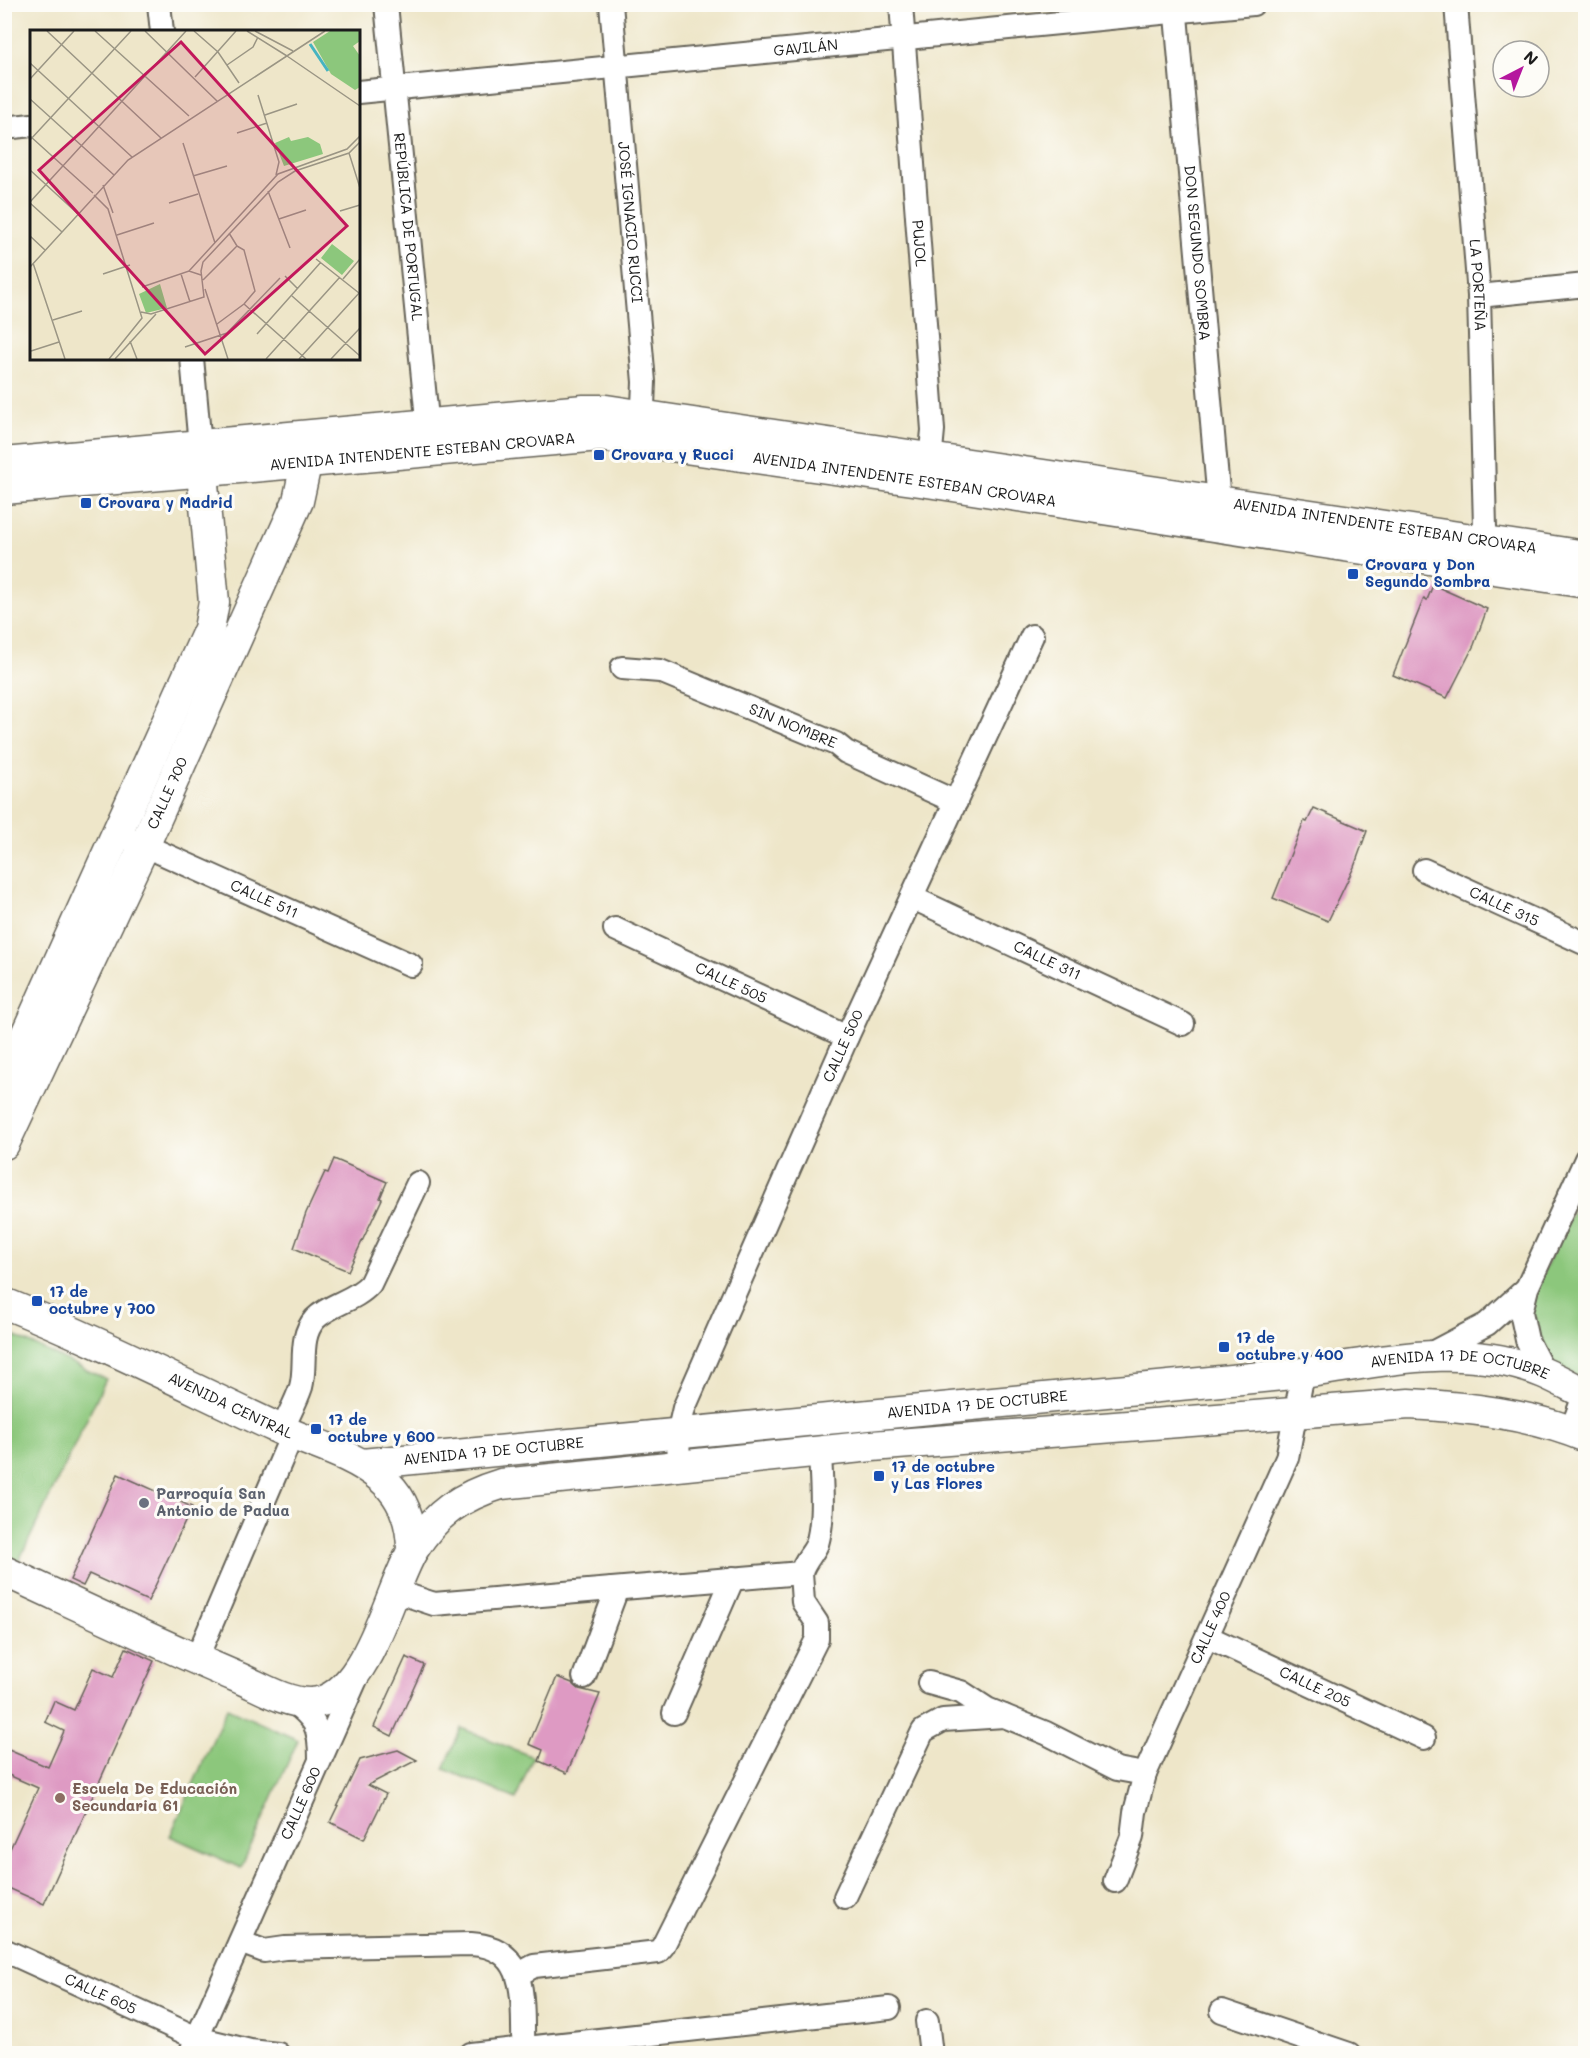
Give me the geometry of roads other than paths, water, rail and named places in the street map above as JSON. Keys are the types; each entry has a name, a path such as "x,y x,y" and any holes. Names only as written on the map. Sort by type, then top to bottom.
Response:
{"main road":[{"name":"AVENIDA INTENDENTE ESTEBAN CROVARA","path":"4,489 201,459 428,437 600,436 642,428 1481,555 1586,556"},
{"name":"CALLE 700","path":"4,1144 12,1088 298,501 304,450"},
{"name":"AVENIDA INTENDENTE ESTEBAN CROVARA","path":"4,463 201,459"},
{"name":"CALLE 700","path":"131,840 212,615 214,602 201,459"},
{"name":"AVENIDA INTENDENTE ESTEBAN CROVARA","path":"929,471 1219,502 1481,555 1586,584"},
{"name":"AVENIDA CENTRAL","path":"4,1303 287,1433 362,1464 382,1479 405,1509 412,1533 412,1551"},
{"name":"AVENIDA 17 DE OCTUBRE","path":"362,1464 1303,1373 1430,1354 1483,1357 1544,1373 1585,1393"},
{"name":"AVENIDA 17 DE OCTUBRE","path":"412,1551 449,1508 477,1491 524,1480 820,1453 872,1446 1408,1404 1479,1411 1578,1434"},
{"name":"CALLE 600","path":"363,1662 412,1551"},
{"path":"4,1572 196,1660 290,1699 311,1703 334,1695 363,1662"}],"street":[{"path":"159,4 162,30"},
{"name":"REPÚBLICA DE PORTUGAL","path":"386,4 428,437"},
{"name":"JOSÉ IGNACIO RUCCI","path":"611,4 644,382 642,428"},
{"name":"PUJOL","path":"901,4 933,430 929,471"},
{"name":"GAVILÁN","path":"360,92 904,39 1175,9 1253,4"},
{"name":"LA PORTEÑA","path":"1456,4 1479,296 1481,555"},
{"name":"DON SEGUNDO SOMBRA","path":"1175,9 1219,502"},
{"path":"4,128 30,125"},
{"path":"1479,296 1586,285"},
{"path":"192,360 201,459"},
{"name":"CALLE 500","path":"679,1465 678,1434 684,1408 847,1037 1032,636"},
{"name":"SIN NOMBRE","path":"622,668 660,671 836,744 846,752 956,802"},
{"name":"CALLE 511","path":"131,840 411,965"},
{"name":"CALLE 315","path":"1424,870 1586,944"},
{"name":"CALLE 311","path":"913,898 1183,1024"},
{"name":"CALLE 505","path":"615,929 847,1037"},
{"path":"1544,1373 1523,1327 1521,1312 1527,1288 1586,1159"},
{"path":"196,1660 287,1433 301,1386 307,1334 315,1319 328,1310 362,1294 370,1284 418,1183"},
{"path":"1430,1354 1487,1324 1527,1288"},
{"name":"CALLE 400","path":"1115,1881 1132,1837 1135,1812 1145,1774 1287,1458 1303,1373"},
{"path":"1578,1434 1585,1393"},
{"path":"519,1974 534,1966 658,1952 663,1946 817,1639 819,1630 817,1623 803,1602 801,1573 803,1565 816,1546 819,1532 820,1453"},
{"path":"395,1592 434,1604 801,1573"},
{"path":"674,1713 733,1578"},
{"path":"584,1677 614,1597 612,1589"},
{"name":"CALLE 205","path":"1208,1637 1424,1738"},
{"name":"CALLE 600","path":"193,2046 363,1662"},
{"path":"929,1683 961,1692 987,1709 1046,1733 1117,1769 1145,1774"},
{"path":"290,1699 308,1713 316,1724 320,1734 320,1760"},
{"path":"845,1897 923,1731 944,1720 1004,1716"},
{"path":"240,1942 264,1951 285,1948 482,1944 497,1948 508,1955 519,1974 524,2051"},
{"name":"CALLE 605","path":"4,1950 193,2046 278,2054"},
{"path":"471,2054 524,2051 889,2008"},
{"path":"1222,2011 1349,2054"},
{"path":"927,2020 931,2054"}],"place":[{"name":"Crovara y Rucci","path":"599,455"},
{"name":"Crovara y Madrid","path":"86,503"},
{"name":"Crovara y Don Segundo Sombra","path":"1353,574"},
{"name":"17 de octubre y 700","path":"37,1301"},
{"name":"17 de octubre y 400","path":"1224,1347"},
{"name":"17 de octubre y 600","path":"316,1429"},
{"name":"17 de octubre y Las Flores","path":"879,1476"},
{"name":"Parroquía San Antonio de Padua","path":"144,1503"},
{"name":"Escuela De Educación Secundaria 61","path":"60,1798"}]}
